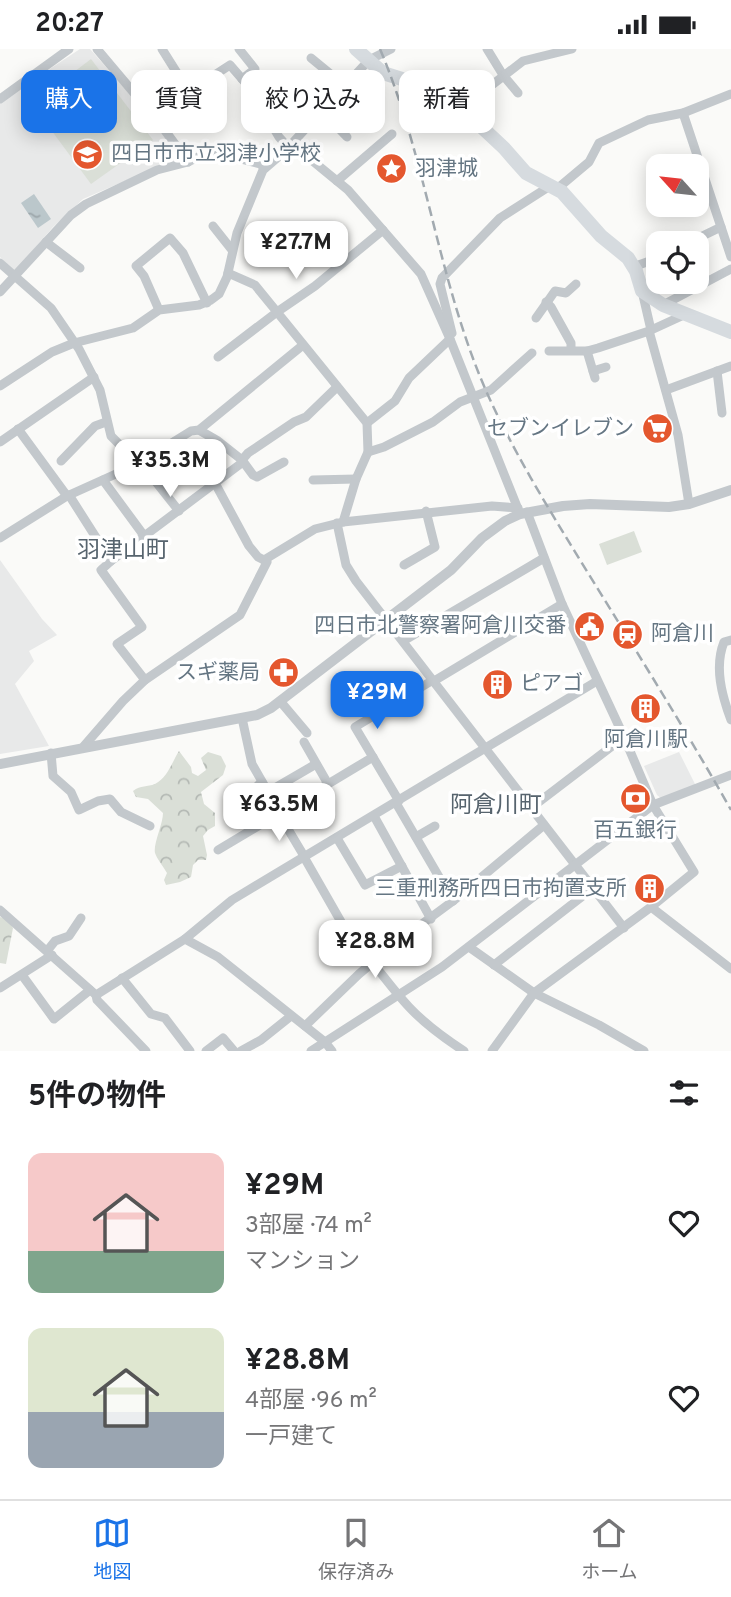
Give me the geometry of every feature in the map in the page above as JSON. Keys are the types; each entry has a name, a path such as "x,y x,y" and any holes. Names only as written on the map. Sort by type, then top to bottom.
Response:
{"main road":[{"path":"356,49 383,73 457,104 504,148 526,173 554,187 572,202 601,236 628,258 642,291 663,305 731,332"}],"street":[{"path":"0,99 69,49"},
{"path":"97,49 161,125 188,162"},
{"path":"162,49 176,70"},
{"path":"239,49 254,70"},
{"path":"360,70 369,60 391,49"},
{"path":"487,49 518,93"},
{"path":"495,82 523,61 572,49"},
{"path":"311,58 326,70"},
{"path":"222,70 230,65 241,78"},
{"path":"367,423 395,401 409,378 452,333 440,284 442,278 500,218 554,187 589,162 599,143 648,120 683,113 731,94"},
{"path":"683,113 731,257"},
{"path":"281,133 290,146 337,181 421,274 562,604 653,805 694,872 624,928 534,993 492,1051"},
{"path":"0,386 52,352 74,343 133,328 159,310 207,303 219,294 228,273 237,233 265,168 302,133"},
{"path":"343,133 347,137"},
{"path":"337,181 392,134"},
{"path":"0,292 71,215 108,191 156,170 188,162 210,151 265,168"},
{"path":"213,226 232,250"},
{"path":"709,233 721,227"},
{"path":"218,357 277,311 315,286 383,230"},
{"path":"159,310 136,266 170,238 183,253 207,303"},
{"path":"46,242 80,268"},
{"path":"634,267 646,262"},
{"path":"0,263 51,308 94,377 100,390 111,436 152,477 179,511"},
{"path":"663,305 731,269"},
{"path":"228,273 256,285 367,423 368,452 340,522 346,565 624,928"},
{"path":"536,318 555,291 566,293 576,284"},
{"path":"642,291 678,435 689,504"},
{"path":"546,302 571,343 571,350"},
{"path":"549,351 587,351 650,330 686,314"},
{"path":"0,538 68,496 138,464 191,431 199,430 303,345"},
{"path":"587,351 594,375 606,367"},
{"path":"368,452 384,447 433,422 460,402 491,390 532,353"},
{"path":"666,390 731,366"},
{"path":"717,371 722,413"},
{"path":"0,442 94,377"},
{"path":"145,680 117,644 142,627 101,570 215,483 248,453 306,417 337,387"},
{"path":"61,461 95,426 106,422"},
{"path":"18,429 68,496 111,561"},
{"path":"199,430 218,441 257,477 284,462"},
{"path":"84,746 145,680 240,615 267,562 258,557 249,546 215,483 174,442"},
{"path":"313,480 356,479"},
{"path":"103,480 145,537"},
{"path":"264,560 315,529 340,522 492,506 522,511 590,504 638,507 689,504 731,489"},
{"path":"404,565 435,547 426,511"},
{"path":"0,764 257,715 280,701 451,570 494,528 522,511"},
{"path":"403,641 544,558"},
{"path":"453,901 355,727 562,604"},
{"path":"731,640 724,642 722,648 719,677 731,720"},
{"path":"22,975 54,1019 93,992 185,940 232,900 597,681"},
{"path":"280,701 305,738 328,784"},
{"path":"242,718 252,764 348,935 427,1025 464,1051"},
{"path":"531,808 624,737"},
{"path":"51,753 53,776 71,792 79,810 97,801 110,799 121,812 150,826"},
{"path":"218,850 373,757"},
{"path":"268,792 316,764"},
{"path":"311,1051 442,967 653,805 731,775"},
{"path":"231,808 262,782"},
{"path":"374,816 431,919"},
{"path":"304,1026 372,963 431,919 544,825"},
{"path":"416,837 435,826"},
{"path":"337,838 365,885 402,866"},
{"path":"494,964 593,888"},
{"path":"651,907 728,963"},
{"path":"0,910 93,992 97,1000 146,1051"},
{"path":"0,988 50,953 55,941 69,936 81,918"},
{"path":"331,946 348,935"},
{"path":"185,940 218,957 325,1042 332,1051"},
{"path":"469,947 534,993 644,1051"},
{"path":"122,978 151,1014 165,1018 190,1051"},
{"path":"241,1051 261,1040 291,1016"},
{"path":"206,1051 223,1038 234,1051"}],"shaded area":[{"name":"四日市市立羽津小学校","path":"80,49 90,49 109,70 48,70"},
{"name":"四日市市立羽津小学校","path":"117,80 131,95 131,133 162,133 174,148 178,160 83,199 53,227 15,271 0,257 0,102 21,88 21,133 117,133"},
{"path":"0,560 42,619 57,635 29,651 34,661 15,684 49,746 0,754"},
{"path":"679,752 696,786 662,799 657,795 644,766"}],"green space":[{"path":"91,59 99,70 77,70"},
{"path":"117,93 131,111 131,133 148,133 153,140 91,184 53,133 117,133"},
{"path":"634,531 642,552 607,565 599,544"},
{"path":"179,751 191,767 192,773 198,776 206,770 201,758 208,752 221,756 226,766 223,775 201,792 204,804 215,813 215,826 203,836 206,860 198,860 193,865 191,877 166,885 164,880 167,873 155,849 163,813 148,799 136,797 133,791 159,781"},
{"path":"0,917 7,919 13,928 6,964 0,963"}],"water":[{"path":"34,194 51,219 38,228 21,203"}],"railway":[{"path":"380,49 410,134 456,308 487,393 543,499 731,810"}],"place":[{"name":"四日市市立羽津小学校","path":"88,154"},
{"name":"羽津城","path":"392,169"},
{"name":"セブンイレブン","path":"657,429"},
{"name":"四日市北警察署阿倉川交番","path":"589,626"},
{"name":"阿倉川","path":"628,634"},
{"name":"スギ薬局","path":"283,673"},
{"name":"ピアゴ","path":"497,684"},
{"name":"阿倉川駅","path":"646,708"},
{"name":"百五銀行","path":"635,799"},
{"name":"三重刑務所四日市拘置支所","path":"650,889"}],"district":[{"name":"羽津山町","path":"123,551"},
{"name":"阿倉川町","path":"496,806"}]}
